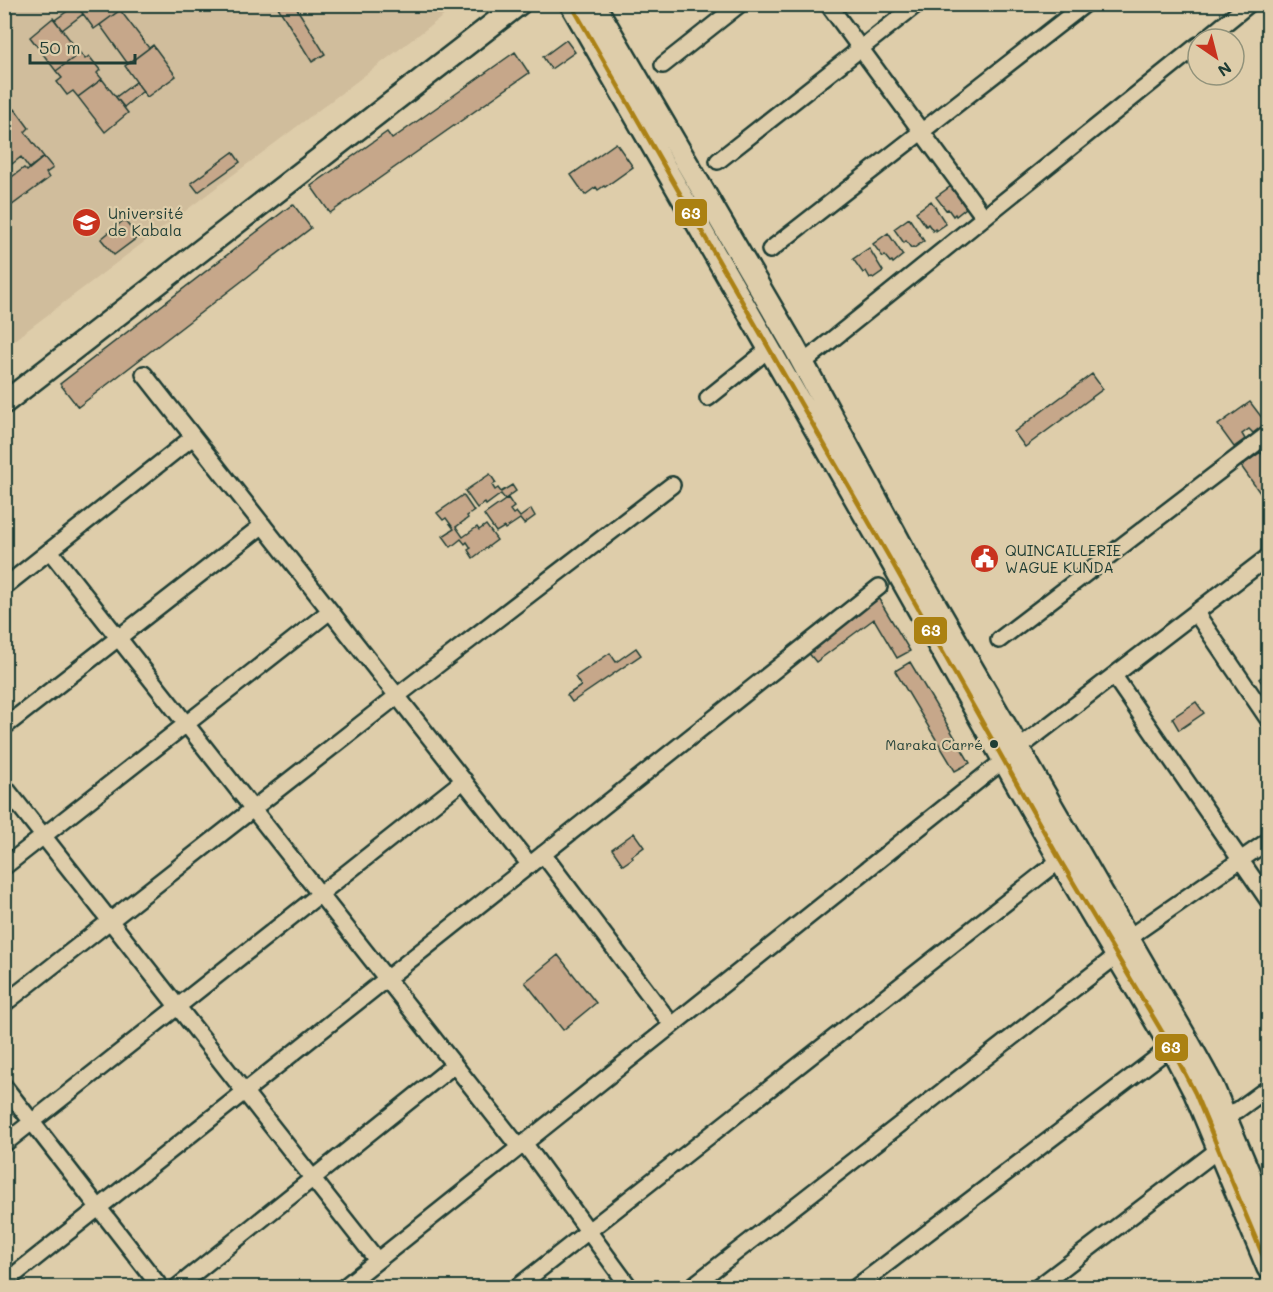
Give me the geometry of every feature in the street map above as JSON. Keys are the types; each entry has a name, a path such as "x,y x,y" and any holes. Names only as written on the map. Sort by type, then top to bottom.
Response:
{"main road":[{"path":"4,403 519,4"},
{"path":"571,4 769,349 1011,754 1128,938 1186,1038 1212,1085 1269,1219"},
{"path":"594,4 803,363 1011,754 1060,860 1171,1047 1195,1093 1269,1268"}],"street":[{"path":"663,65 740,4"},
{"path":"828,4 984,217"},
{"path":"718,161 917,4"},
{"path":"770,250 1085,4"},
{"path":"1221,27 1249,4"},
{"path":"803,363 1186,55"},
{"path":"708,398 769,349"},
{"path":"144,374 530,865"},
{"path":"999,639 1269,434"},
{"path":"4,587 193,437"},
{"path":"4,1004 397,696 672,485"},
{"path":"4,727 263,525"},
{"path":"50,551 454,1065 589,1231 630,1287"},
{"path":"343,1287 1011,754 1269,557"},
{"path":"4,1283 879,587"},
{"path":"4,867 330,610"},
{"path":"1196,613 1269,719"},
{"path":"1114,676 1269,900"},
{"path":"4,1144 464,780"},
{"path":"4,786 378,1260"},
{"path":"1128,938 1269,842"},
{"path":"543,854 672,1025"},
{"path":"516,1287 1060,860"},
{"path":"690,1287 1116,956"},
{"path":"855,1287 1171,1047"},
{"path":"176,1287 454,1065"},
{"path":"4,1086 161,1287"},
{"path":"1225,1115 1238,1110 1269,1088"},
{"path":"1037,1287 1219,1149"}],"shaded area":[{"name":"Université de Kabala","path":"5,5 458,5 5,347"}],"building":[{"path":"76,4 120,4 123,8 94,29"},
{"path":"276,4 294,4 325,54 312,62"},
{"path":"352,4 370,4 365,9 362,6 356,10"},
{"path":"76,5 83,14 62,30 55,20"},
{"path":"120,10 149,48 128,64 100,25"},
{"path":"53,18 80,53 56,71 30,37"},
{"path":"566,40 575,52 551,69 543,57"},
{"path":"153,45 176,76 147,97 125,66"},
{"path":"515,52 529,73 330,213 311,186 387,132 392,139"},
{"path":"80,53 85,59 89,56 100,70 97,73 102,79 78,97 73,91 67,95 57,82 62,78 56,71"},
{"path":"102,79 128,113 105,132 78,97"},
{"path":"136,82 143,91 124,107 116,97"},
{"path":"4,108 9,114 15,109 29,128 25,132 44,157 29,168 21,157 12,164 4,154"},
{"path":"616,143 633,167 605,187 598,190 596,187 585,195 571,175"},
{"path":"233,152 240,162 198,192 191,183"},
{"path":"44,157 53,168 46,173 49,178 4,211 4,176 6,174 9,179 24,168 27,171"},
{"path":"951,186 966,208 956,216 955,214 953,216 948,209 946,210 936,197"},
{"path":"931,201 946,224 936,231 935,229 933,231 928,224 926,226 916,212"},
{"path":"293,204 311,228 78,407 60,384"},
{"path":"909,218 924,241 914,248 911,248 906,241 904,243 894,229"},
{"path":"124,220 138,237 114,255 101,239"},
{"path":"888,233 903,255 893,263 885,256 883,257 873,244"},
{"path":"869,248 883,271 873,278 870,278 866,271 863,273 853,259"},
{"path":"1092,374 1103,389 1025,447 1014,432"},
{"path":"1250,402 1266,423 1253,433 1249,429 1242,434 1245,439 1234,447 1218,425"},
{"path":"1261,452 1268,463 1264,467 1268,473 1268,498 1265,500 1241,466"},
{"path":"490,474 496,483 492,485 495,490 498,488 501,492 512,485 516,491 505,499 501,494 486,505 485,503 477,508 465,491"},
{"path":"463,495 474,511 456,527 463,537 477,527 479,530 486,525 497,540 473,558 468,550 471,548 461,539 451,547 443,536 454,529 446,518 443,520 437,513"},
{"path":"508,498 514,507 510,510 513,514 516,512 520,517 531,509 535,516 524,524 520,519 496,532 484,515"},
{"path":"877,596 910,651 897,658 874,619 816,662 807,651"},
{"path":"636,648 641,655 572,702 567,695 581,686 575,677 610,653 616,662"},
{"path":"910,662 970,763 955,771 895,671"},
{"path":"1268,672 1268,691 1259,679"},
{"path":"1196,702 1204,713 1179,730 1172,718"},
{"path":"634,833 644,847 623,865 612,849"},
{"path":"558,955 596,1003 563,1030 525,982"}],"transit line":[{"name":"63","path":"571,4 893,564 1060,860 1171,1047 1195,1093 1268,1268"}],"place":[{"name":"Université de Kabala","path":"87,222"},
{"name":"QUINCAILLERIE WAGUE KUNDA","path":"984,559"},
{"name":"Maraka Carré","path":"994,744"}]}
